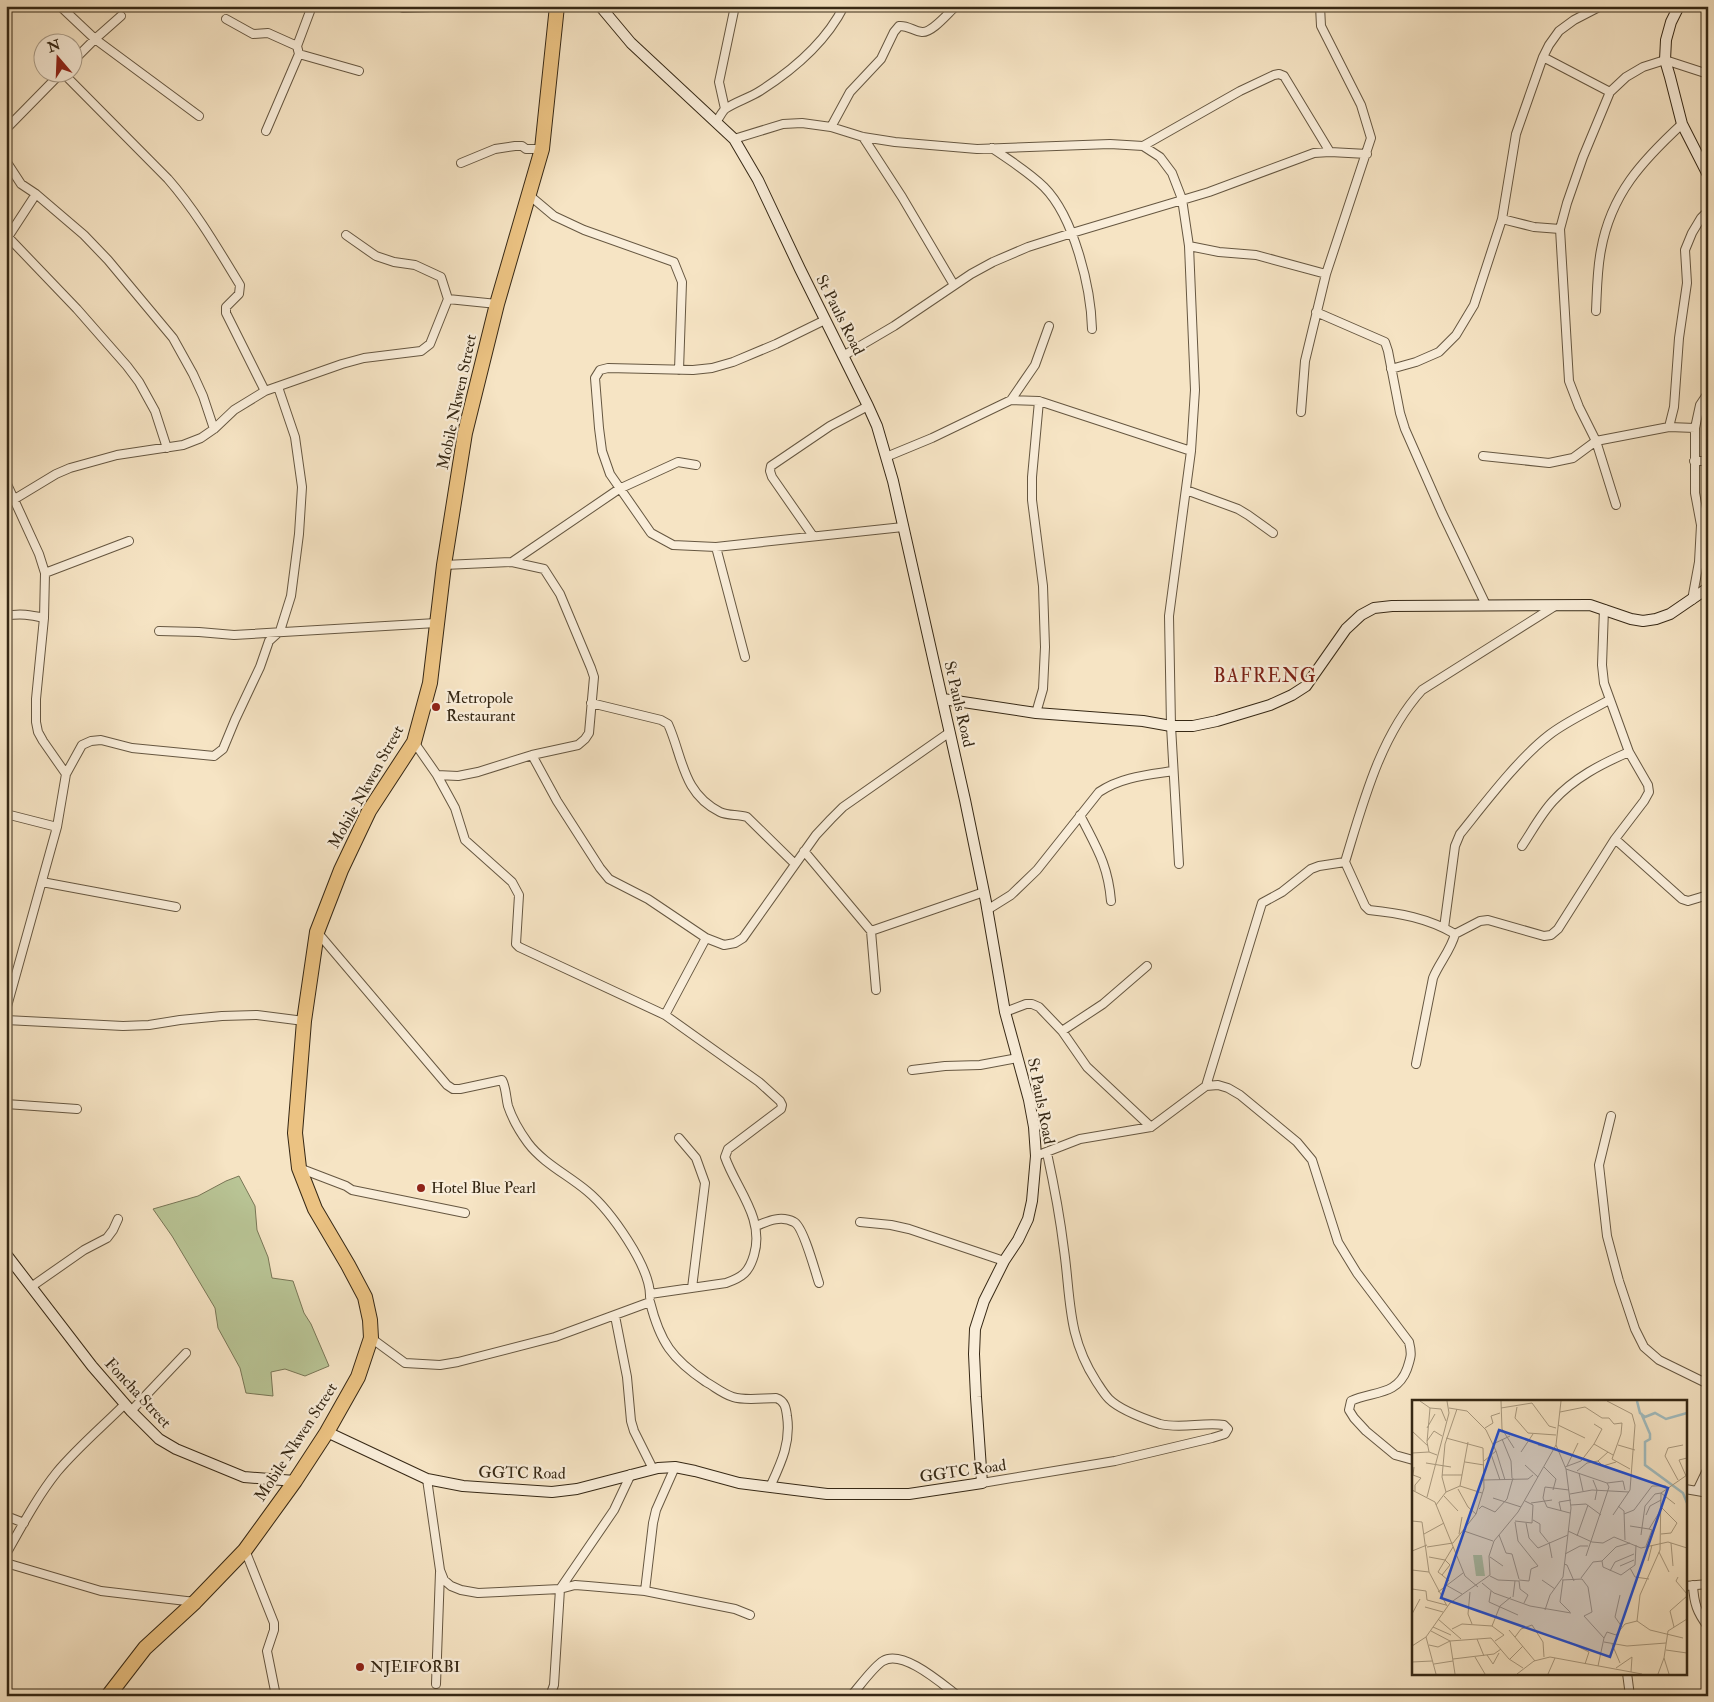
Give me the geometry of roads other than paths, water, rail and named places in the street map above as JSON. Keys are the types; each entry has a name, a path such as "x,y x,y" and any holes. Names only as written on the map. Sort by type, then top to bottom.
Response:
{"highway":[{"name":"Mobile Nkwen Street","path":"108,1696 145,1648 195,1602 245,1550 295,1481 327,1432 358,1377 371,1338 370,1320 365,1296 315,1210 299,1168 295,1133 304,1021 317,932 341,870 370,811 414,742 430,683 444,565 465,433 497,304 542,149 558,6"}],"street":[{"path":"60,6 95,39 199,116"},
{"path":"266,131 298,50 312,6"},
{"path":"403,8 460,6"},
{"name":"St Pauls Road","path":"600,6 631,43 734,139 758,180 868,406 877,426 886,457 943,699 984,892 1005,1012 1034,1127 1036,1156 1028,1220 1004,1261 984,1301 975,1329 974,1354 982,1483"},
{"path":"725,109 720,93 720,82 734,6"},
{"path":"716,122 725,109 754,95 796,65 821,40 837,20 844,6"},
{"path":"832,127 850,92 880,59 899,26 905,25 921,32 928,31 956,6"},
{"path":"1301,412 1305,361 1316,312 1326,274 1371,138 1361,105 1321,26 1320,6"},
{"path":"1391,369 1416,362 1438,352 1456,335 1474,304 1502,219 1516,134 1543,57 1559,31 1574,20 1602,6"},
{"path":"1679,6 1669,31 1664,60 1682,124 1708,175"},
{"path":"82,52 121,16"},
{"path":"226,19 254,34 268,33 298,50 359,70"},
{"path":"1543,57 1610,92"},
{"path":"1616,505 1596,441 1579,407 1569,381 1560,229 1566,203 1610,92 1626,77 1643,66 1664,60 1708,74"},
{"path":"1143,146 1240,91 1279,74 1284,76 1330,152"},
{"path":"6,129 52,82"},
{"path":"72,82 172,184 211,239 240,285 239,294 226,307 226,313 265,391"},
{"path":"734,139 783,124 802,123 832,127 863,137 943,147 977,149 1110,144 1143,146 1160,157 1172,173 1182,199 1189,246 1195,390 1191,451 1169,616 1171,726 1179,864"},
{"path":"1596,311 1601,250 1609,218 1622,192 1649,155 1682,124"},
{"path":"863,137 902,197 954,286"},
{"path":"461,163 495,149 522,146 526,149 542,149"},
{"path":"992,148 1031,176 1055,200 1072,233 1087,287 1092,329"},
{"path":"843,356 894,326 993,262 1028,247 1209,192 1314,153 1367,154"},
{"path":"6,161 22,184 84,235 108,260 173,338 203,396 214,429"},
{"path":"36,194 7,238 77,309 127,366 139,382 155,410 167,448"},
{"path":"529,195 554,216 584,230 674,262 682,282 679,370"},
{"path":"1669,427 1674,407 1679,338 1687,283 1685,250 1692,233 1701,218 1708,211"},
{"path":"1502,219 1534,227 1560,229"},
{"path":"14,500 56,474 70,468 117,455 183,445 201,438 214,429 234,410 265,391 342,364 364,358 421,351 430,344 448,299 441,277 415,265 394,262 376,256 346,235"},
{"path":"1189,246 1219,252 1256,255 1326,274"},
{"path":"448,299 497,304"},
{"path":"1316,312 1385,342 1405,429 1486,605"},
{"path":"825,320 776,344 733,362 712,368 679,370 608,368 600,370 595,378 602,451 610,474 651,533 673,545 716,547 903,527"},
{"path":"1011,400 1034,365 1049,326"},
{"path":"6,1010 10,1002 17,966 57,827 66,774 82,745 91,741 101,740 132,748 214,756 224,749 235,720 260,667 268,641 280,631 291,596 300,534 302,487 295,437 278,387"},
{"path":"1692,600 1699,562 1701,525 1695,493 1695,428 1700,405 1708,393"},
{"path":"886,457 932,438 1011,400 1039,401 1191,451"},
{"path":"1036,713 1043,688 1045,647 1043,586 1032,500 1032,476 1039,401"},
{"path":"813,536 772,477 771,466 830,426 868,406"},
{"path":"1483,456 1548,463 1573,458 1596,441 1669,427 1695,428"},
{"path":"1694,460 1708,461"},
{"path":"512,562 620,489 678,462 696,465"},
{"path":"6,482 39,554 45,572 44,618 36,699 36,722 38,732 43,741 66,774"},
{"path":"1186,490 1238,510 1273,533"},
{"path":"45,572 129,541"},
{"path":"716,547 746,657"},
{"path":"437,776 458,776 478,772 532,755 578,745 589,733 594,677 592,668 560,594 544,569 512,562 444,565"},
{"path":"943,699 1036,713 1143,721 1171,726 1192,726 1217,722 1270,705 1306,686 1346,628 1361,615 1374,608 1392,606 1590,605 1631,619 1643,621 1670,614 1708,588"},
{"path":"1454,934 1417,917 1368,910 1365,906 1345,862 1368,786 1393,730 1422,690 1555,606"},
{"path":"1454,934 1480,921 1488,920 1544,936 1551,935 1558,929 1614,839 1644,802 1649,792 1648,785 1629,752 1604,682 1602,665 1604,609"},
{"path":"6,616 29,614 44,618"},
{"path":"159,631 234,635 436,623"},
{"path":"1444,928 1455,846 1460,834 1534,748 1550,734 1609,700"},
{"path":"591,703 661,720 668,724 686,778 693,790 712,807 722,813 746,817 795,864"},
{"path":"532,755 557,801 609,879 648,899 706,938 724,944 735,943 743,938 816,835 843,807 950,732"},
{"path":"371,1338 405,1363 440,1365 555,1337 615,1316 650,1298 692,1288 726,1283 737,1279 748,1271 756,1250 756,1226 751,1210 724,1157 728,1149 781,1109 782,1105 759,1082 665,1015 519,947 516,944 518,895 516,888 512,882 465,840 455,808 437,776 414,742"},
{"path":"1522,846 1553,800 1604,763 1629,752"},
{"path":"987,910 1011,895 1038,870 1099,792 1111,784 1126,779 1173,771"},
{"path":"6,814 57,827"},
{"path":"1080,815 1102,857 1107,871 1111,901"},
{"path":"1614,839 1682,899 1688,901 1708,895"},
{"path":"804,851 871,931 876,990"},
{"path":"1206,1086 1262,903 1282,892 1311,869 1345,862"},
{"path":"42,882 176,907"},
{"path":"871,931 984,892"},
{"path":"317,932 453,1090 502,1080 509,1109 528,1144 542,1158 588,1192 620,1230 640,1262 645,1274 655,1322 663,1342 677,1360 722,1393 735,1398 776,1398 784,1403 789,1429 788,1443 784,1457 770,1487"},
{"path":"1416,1064 1433,978 1453,942 1454,934"},
{"path":"665,1015 706,938"},
{"path":"1062,1031 1080,1021 1147,966"},
{"path":"1005,1012 1026,1004 1039,1006 1062,1031 1087,1067 1151,1127"},
{"path":"6,1020 123,1026 149,1025 222,1016 257,1015 304,1021"},
{"path":"912,1070 945,1066 980,1066 1018,1058"},
{"path":"1036,1156 1080,1139 1151,1127 1206,1086 1218,1085 1240,1095 1297,1142 1312,1160 1338,1242 1357,1273 1409,1342 1412,1354 1405,1375 1396,1387 1359,1397 1351,1401 1349,1410 1366,1431 1395,1455 1412,1460"},
{"path":"6,1104 77,1109"},
{"path":"1611,1116 1599,1165 1607,1236 1619,1282 1635,1329 1644,1347 1659,1360 1708,1384"},
{"path":"679,1138 696,1158 705,1183 692,1288"},
{"name":"GGTC Road","path":"327,1432 427,1479 463,1486 552,1492 577,1489 653,1469 675,1467 695,1470 739,1483 827,1494 909,1494 982,1483 1115,1461 1225,1434 1228,1429 1224,1425 1168,1425 1118,1406 1108,1398 1089,1369 1073,1330 1069,1310 1067,1269 1058,1203 1047,1153"},
{"path":"299,1168 352,1190 466,1213"},
{"path":"756,1226 778,1218 794,1222 799,1226 819,1283"},
{"path":"31,1286 84,1250 108,1238 118,1219"},
{"path":"860,1222 909,1229 1004,1261"},
{"name":"Foncha Street","path":"6,1254 75,1344 128,1408 159,1439 176,1449 244,1477 295,1481"},
{"path":"615,1316 627,1377 631,1421 653,1469"},
{"path":"6,1554 44,1489 57,1472 186,1353"},
{"path":"645,1591 656,1510 675,1467"},
{"path":"1697,1491 1708,1468"},
{"path":"550,1696 554,1685 560,1589 614,1510 631,1474"},
{"path":"427,1479 440,1570 436,1684"},
{"path":"1686,1489 1708,1493"},
{"path":"6,1516 24,1523"},
{"path":"245,1550 274,1623 274,1630 267,1651 276,1696"},
{"path":"6,1563 101,1591 195,1602"},
{"path":"440,1570 444,1580 451,1586 461,1590 478,1592 560,1589 575,1585 645,1591 735,1609 750,1615"},
{"path":"1708,1584 1689,1585 1694,1604 1708,1627"},
{"path":"852,1696 882,1661 893,1658 908,1661 958,1696"},
{"path":"1627,1674 1630,1696"}],"place":[{"name":"Metropole Restaurant","path":"436,707"},
{"name":"Hotel Blue Pearl","path":"421,1188"},
{"name":"NJEIFORBI","path":"360,1667"}],"district":[{"name":"BAFRENG","path":"1265,676"}]}
